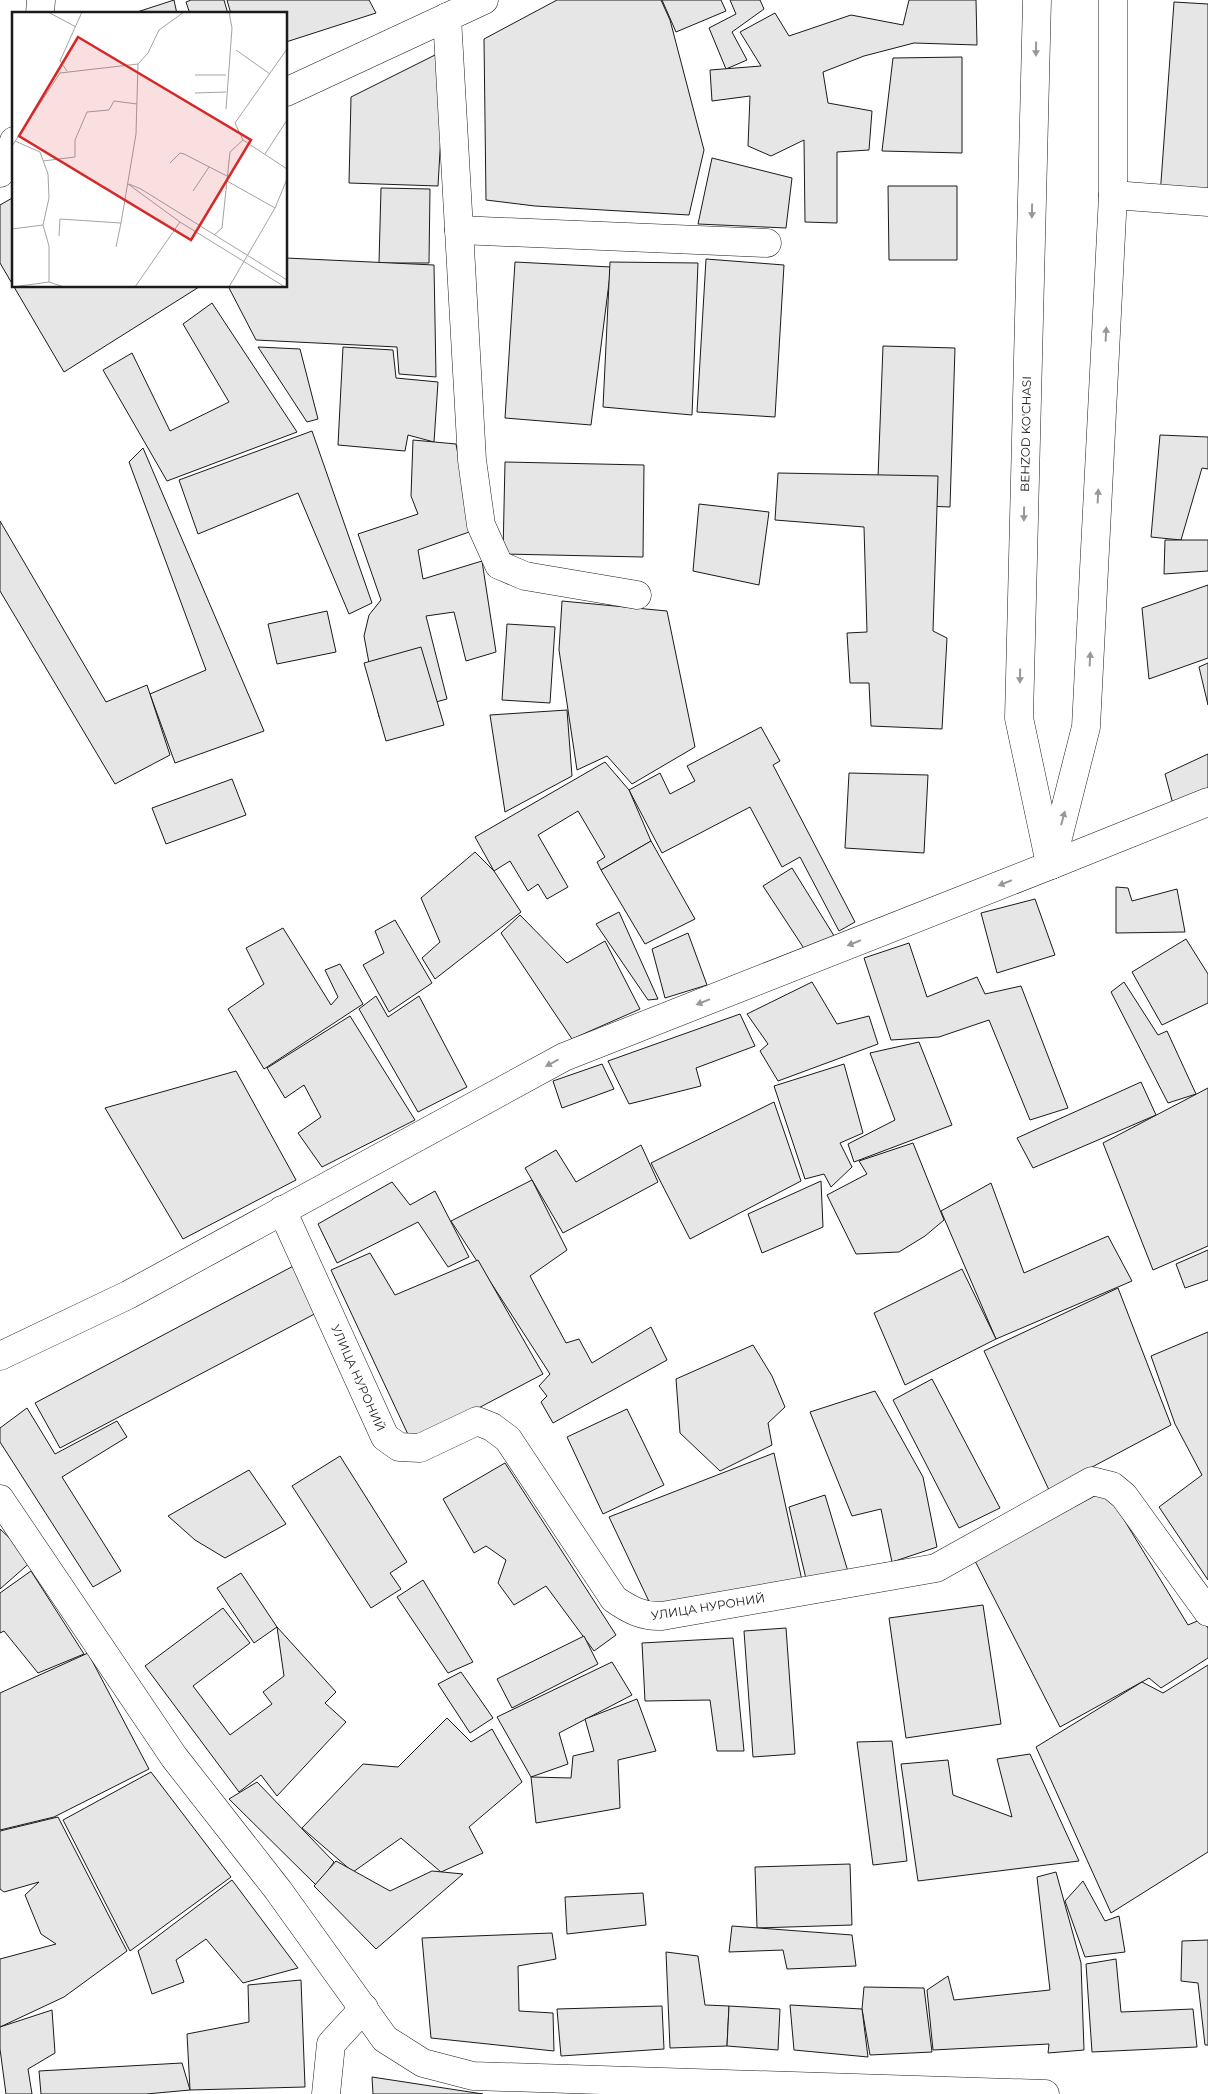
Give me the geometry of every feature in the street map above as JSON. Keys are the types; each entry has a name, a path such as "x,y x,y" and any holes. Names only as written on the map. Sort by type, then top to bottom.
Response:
{"street":[{"path":"288,91 484,0"},
{"name":"BEHZOD KO'CHASI","path":"1037,0 1019,718 1051,865"},
{"path":"1051,865 1086,727 1112,194 1113,0"},
{"path":"447,17 472,460 481,525 498,565 525,576 637,595"},
{"path":"0,173 4,169 12,147"},
{"path":"1112,194 1208,202"},
{"path":"458,230 767,244"},
{"path":"0,1356 128,1295 564,1057 1208,802"},
{"name":"УЛИЦА НУРОНИЙ","path":"282,1210 384,1437 399,1447 420,1448 477,1421 492,1427 508,1438 614,1599 628,1609 646,1616 662,1616 936,1568 1092,1481 1112,1486 1124,1496 1208,1612"},
{"path":"0,1499 174,1757 278,1890 385,2040 423,2063 473,2076 1045,2094"},
{"path":"326,2094 331,2044 364,2008"}],"building":[{"path":"174,0 177,12 137,12"},
{"path":"191,0 224,0 227,12 189,12 186,2"},
{"path":"227,0 369,0 376,13 288,41 288,12 230,12"},
{"path":"557,0 661,0 670,20 704,150 689,215 535,206 486,200 484,39"},
{"path":"662,0 721,0 726,11 676,32"},
{"path":"730,0 760,0 764,9 732,32 747,60 726,69 709,28 736,14"},
{"path":"909,0 976,0 977,45 914,43 864,56 823,72 828,103 872,111 869,150 837,152 837,223 805,222 804,140 771,156 748,146 750,96 712,101 710,70 761,66 740,32 775,13 789,36 851,15 903,25"},
{"path":"1174,2 1208,4 1208,200 1160,196"},
{"path":"437,54 445,64 438,186 349,183 351,97"},
{"path":"962,57 962,153 882,151 893,58"},
{"path":"712,158 792,178 786,228 698,224"},
{"path":"888,186 957,186 957,260 889,260"},
{"path":"381,188 430,189 429,263 379,263"},
{"path":"12,198 12,283 0,263 0,205"},
{"path":"288,258 434,265 436,377 399,374 397,347 256,340 229,288 288,288"},
{"path":"706,259 784,265 775,417 697,412"},
{"path":"515,262 611,267 591,425 505,418"},
{"path":"610,262 698,263 692,415 603,407"},
{"path":"15,288 197,288 64,372"},
{"path":"212,303 297,432 167,481 103,370 132,353 170,431 229,402 183,324"},
{"path":"883,346 955,348 950,507 877,504"},
{"path":"258,347 300,349 318,419 307,422"},
{"path":"343,347 393,350 396,378 438,382 434,442 408,435 405,451 338,445"},
{"path":"312,431 372,603 349,614 298,493 198,534 179,480"},
{"path":"1160,435 1208,437 1208,469 1202,468 1181,540 1151,537"},
{"path":"413,440 456,444 472,531 418,550 423,579 482,561 496,652 466,661 454,612 426,616 447,699 379,717 364,636 369,615 381,600 358,534 418,514 411,496"},
{"path":"143,448 264,731 175,763 150,694 206,670 129,462"},
{"path":"505,462 644,465 643,557 503,554"},
{"path":"778,473 938,476 933,631 947,638 942,729 871,726 869,683 850,683 847,633 867,632 864,527 775,520"},
{"path":"699,504 769,512 759,585 693,571"},
{"path":"0,521 106,702 147,685 170,755 115,784 0,591"},
{"path":"1165,540 1208,540 1208,571 1164,574"},
{"path":"1208,585 1208,658 1149,679 1142,608"},
{"path":"562,601 667,611 695,747 632,784 607,756 577,770 559,650"},
{"path":"327,611 336,652 277,664 268,624"},
{"path":"507,624 555,627 550,703 502,700"},
{"path":"421,647 444,725 386,741 364,663"},
{"path":"1208,663 1208,705 1199,667"},
{"path":"567,710 572,776 505,812 490,715"},
{"path":"761,727 780,761 773,765 855,922 839,931 800,857 782,867 750,807 662,853 629,790 660,773 670,794 695,781 687,766"},
{"path":"1208,754 1208,793 1174,808 1165,774"},
{"path":"605,762 629,790 651,841 601,870 597,862 605,857 578,811 538,835 568,887 547,899 538,884 528,891 510,861 494,871 475,837"},
{"path":"849,773 928,775 924,853 845,848"},
{"path":"232,779 246,815 166,844 152,808"},
{"path":"651,841 695,919 645,944 601,870"},
{"path":"475,852 494,871 521,912 435,979 422,958 440,942 421,898"},
{"path":"792,868 836,939 805,950 763,886"},
{"path":"1116,887 1128,888 1132,901 1177,889 1185,932 1116,933"},
{"path":"1035,899 1055,955 997,973 981,913"},
{"path":"619,912 658,999 648,1000 596,924"},
{"path":"520,915 567,963 605,941 640,1009 572,1039 501,933"},
{"path":"395,920 432,983 389,1012 363,965 384,953 375,931"},
{"path":"283,928 331,1005 338,997 325,970 340,964 363,1004 264,1069 228,1009 264,984 246,948"},
{"path":"688,933 707,985 665,998 652,949"},
{"path":"1186,939 1208,974 1208,1003 1162,1025 1132,972"},
{"path":"909,943 927,997 977,977 985,994 1021,986 1068,1108 1030,1120 989,1020 939,1037 891,1040 864,958"},
{"path":"812,982 837,1024 869,1016 878,1044 778,1081 760,1051 768,1044 747,1014"},
{"path":"1124,982 1158,1035 1167,1031 1196,1094 1168,1103 1111,992"},
{"path":"376,996 388,1017 419,996 467,1087 418,1112 359,1009"},
{"path":"740,1014 755,1046 696,1068 701,1086 629,1104 608,1061"},
{"path":"350,1016 415,1120 322,1167 298,1133 321,1117 304,1085 285,1098 267,1068"},
{"path":"919,1042 952,1125 854,1162 848,1144 895,1120 870,1053"},
{"path":"602,1064 614,1089 562,1108 553,1081"},
{"path":"844,1064 863,1133 840,1143 852,1167 831,1187 824,1174 805,1179 774,1086"},
{"path":"236,1071 296,1180 183,1239 105,1108"},
{"path":"1141,1082 1156,1115 1033,1168 1017,1138"},
{"path":"1208,1088 1208,1246 1153,1270 1103,1143"},
{"path":"774,1102 801,1181 690,1239 651,1163"},
{"path":"913,1143 944,1220 925,1236 899,1252 856,1254 827,1195 867,1174 859,1161"},
{"path":"641,1145 658,1182 563,1233 525,1168 556,1150 576,1182"},
{"path":"532,1180 567,1250 530,1276 566,1343 579,1339 592,1363 651,1327 667,1360 553,1423 541,1402 547,1396 539,1386 550,1374 451,1221"},
{"path":"821,1181 823,1227 762,1253 748,1214"},
{"path":"392,1182 410,1205 435,1191 469,1257 448,1267 418,1222 337,1263 318,1224"},
{"path":"991,1183 1024,1273 1108,1236 1132,1281 996,1339 941,1211"},
{"path":"1208,1250 1208,1280 1185,1288 1176,1264"},
{"path":"370,1253 395,1295 478,1260 543,1374 412,1443 331,1270"},
{"path":"299,1263 324,1309 60,1448 35,1403"},
{"path":"962,1269 996,1339 905,1385 874,1313"},
{"path":"1118,1288 1171,1425 1049,1490 984,1351"},
{"path":"1208,1332 1208,1580 1159,1507 1202,1475 1175,1424 1151,1356"},
{"path":"753,1345 772,1376 785,1407 768,1423 772,1445 720,1471 680,1433 676,1379"},
{"path":"932,1379 1000,1508 959,1528 893,1400"},
{"path":"875,1391 923,1477 937,1547 892,1562 881,1509 852,1516 810,1412"},
{"path":"27,1408 55,1454 117,1421 127,1437 62,1477 121,1571 93,1587 0,1442 0,1428"},
{"path":"627,1409 664,1485 603,1514 567,1437"},
{"path":"774,1453 803,1585 654,1612 609,1517"},
{"path":"340,1456 407,1562 390,1573 401,1589 371,1608 292,1486"},
{"path":"505,1463 616,1635 594,1651 546,1586 514,1605 498,1583 506,1560 486,1546 474,1553 443,1499"},
{"path":"249,1470 286,1524 225,1558 195,1540 168,1516"},
{"path":"1106,1490 1188,1625 1202,1619 1208,1628 1208,1658 1161,1688 1149,1678 1060,1727 974,1559"},
{"path":"825,1495 849,1575 808,1587 789,1507"},
{"path":"0,1529 33,1560 0,1589"},
{"path":"31,1571 84,1654 38,1673 4,1631 0,1633 0,1593"},
{"path":"241,1573 277,1627 254,1643 217,1588"},
{"path":"423,1580 473,1662 448,1673 397,1597"},
{"path":"983,1605 1001,1724 906,1738 889,1618"},
{"path":"223,1608 250,1643 193,1686 230,1735 272,1704 263,1692 284,1676 277,1627 336,1692 325,1703 346,1722 277,1796 261,1775 239,1792 145,1666"},
{"path":"786,1628 795,1754 753,1757 744,1631"},
{"path":"584,1636 598,1664 512,1708 497,1679"},
{"path":"733,1638 744,1751 717,1751 710,1700 645,1701 642,1643"},
{"path":"88,1653 149,1769 54,1817 0,1830 0,1693"},
{"path":"612,1662 632,1695 559,1733 568,1764 531,1777 497,1717"},
{"path":"1208,1665 1208,1852 1111,1913 1036,1747 1142,1682 1163,1693"},
{"path":"461,1672 493,1718 470,1733 438,1684"},
{"path":"637,1699 656,1751 618,1760 620,1808 536,1823 531,1777 571,1778 573,1756 594,1751 585,1719"},
{"path":"447,1718 471,1742 492,1729 522,1782 469,1827 483,1853 441,1872 401,1838 353,1872 302,1828 363,1764 398,1767"},
{"path":"892,1741 907,1861 873,1865 857,1742"},
{"path":"1030,1754 1079,1861 918,1881 901,1764 948,1760 953,1795 1012,1817 997,1759"},
{"path":"151,1772 231,1877 130,1951 63,1820"},
{"path":"257,1782 334,1862 317,1886 229,1799"},
{"path":"58,1817 127,1951 64,1997 0,2027 0,1959 56,1944 41,1934 25,1895 39,1882 4,1892 0,1889 0,1831"},
{"path":"336,1861 390,1891 432,1871 463,1874 376,1949 314,1886"},
{"path":"850,1864 852,1925 757,1928 755,1867"},
{"path":"1056,1872 1081,1963 1084,2050 1048,2053 1049,2044 933,2050 927,1990 948,1976 954,2000 1050,1990 1037,1877"},
{"path":"232,1880 298,1968 243,1983 206,1939 176,1960 184,1982 152,1994 138,1951"},
{"path":"1083,1881 1105,1921 1119,1916 1125,1952 1085,1957 1065,1901"},
{"path":"643,1893 646,1925 567,1934 565,1897"},
{"path":"732,1926 852,1935 856,1966 787,1969 783,1950 729,1952"},
{"path":"552,1933 556,1959 518,1966 519,2011 553,2013 554,2051 431,2038 422,1938"},
{"path":"1208,1940 1208,2045 1205,2045 1198,1983 1181,1981 1182,1941"},
{"path":"666,1952 698,1956 705,2005 729,2006 727,2046 670,2048"},
{"path":"1116,1959 1121,2012 1193,2009 1197,2047 1092,2052 1086,1964"},
{"path":"301,1980 305,2087 190,2090 187,2034 249,2022 248,1985"},
{"path":"864,1987 924,1988 932,2052 870,2055 862,2009"},
{"path":"790,2005 862,2009 868,2057 794,2050"},
{"path":"662,2006 664,2049 561,2056 557,2009"},
{"path":"729,2006 780,2009 778,2050 727,2046"},
{"path":"52,2010 55,2053 28,2069 32,2094 6,2094 0,2049 0,2027"},
{"path":"182,2063 190,2090 146,2094 41,2094 39,2071"},
{"path":"372,2077 483,2094 373,2094"}]}
